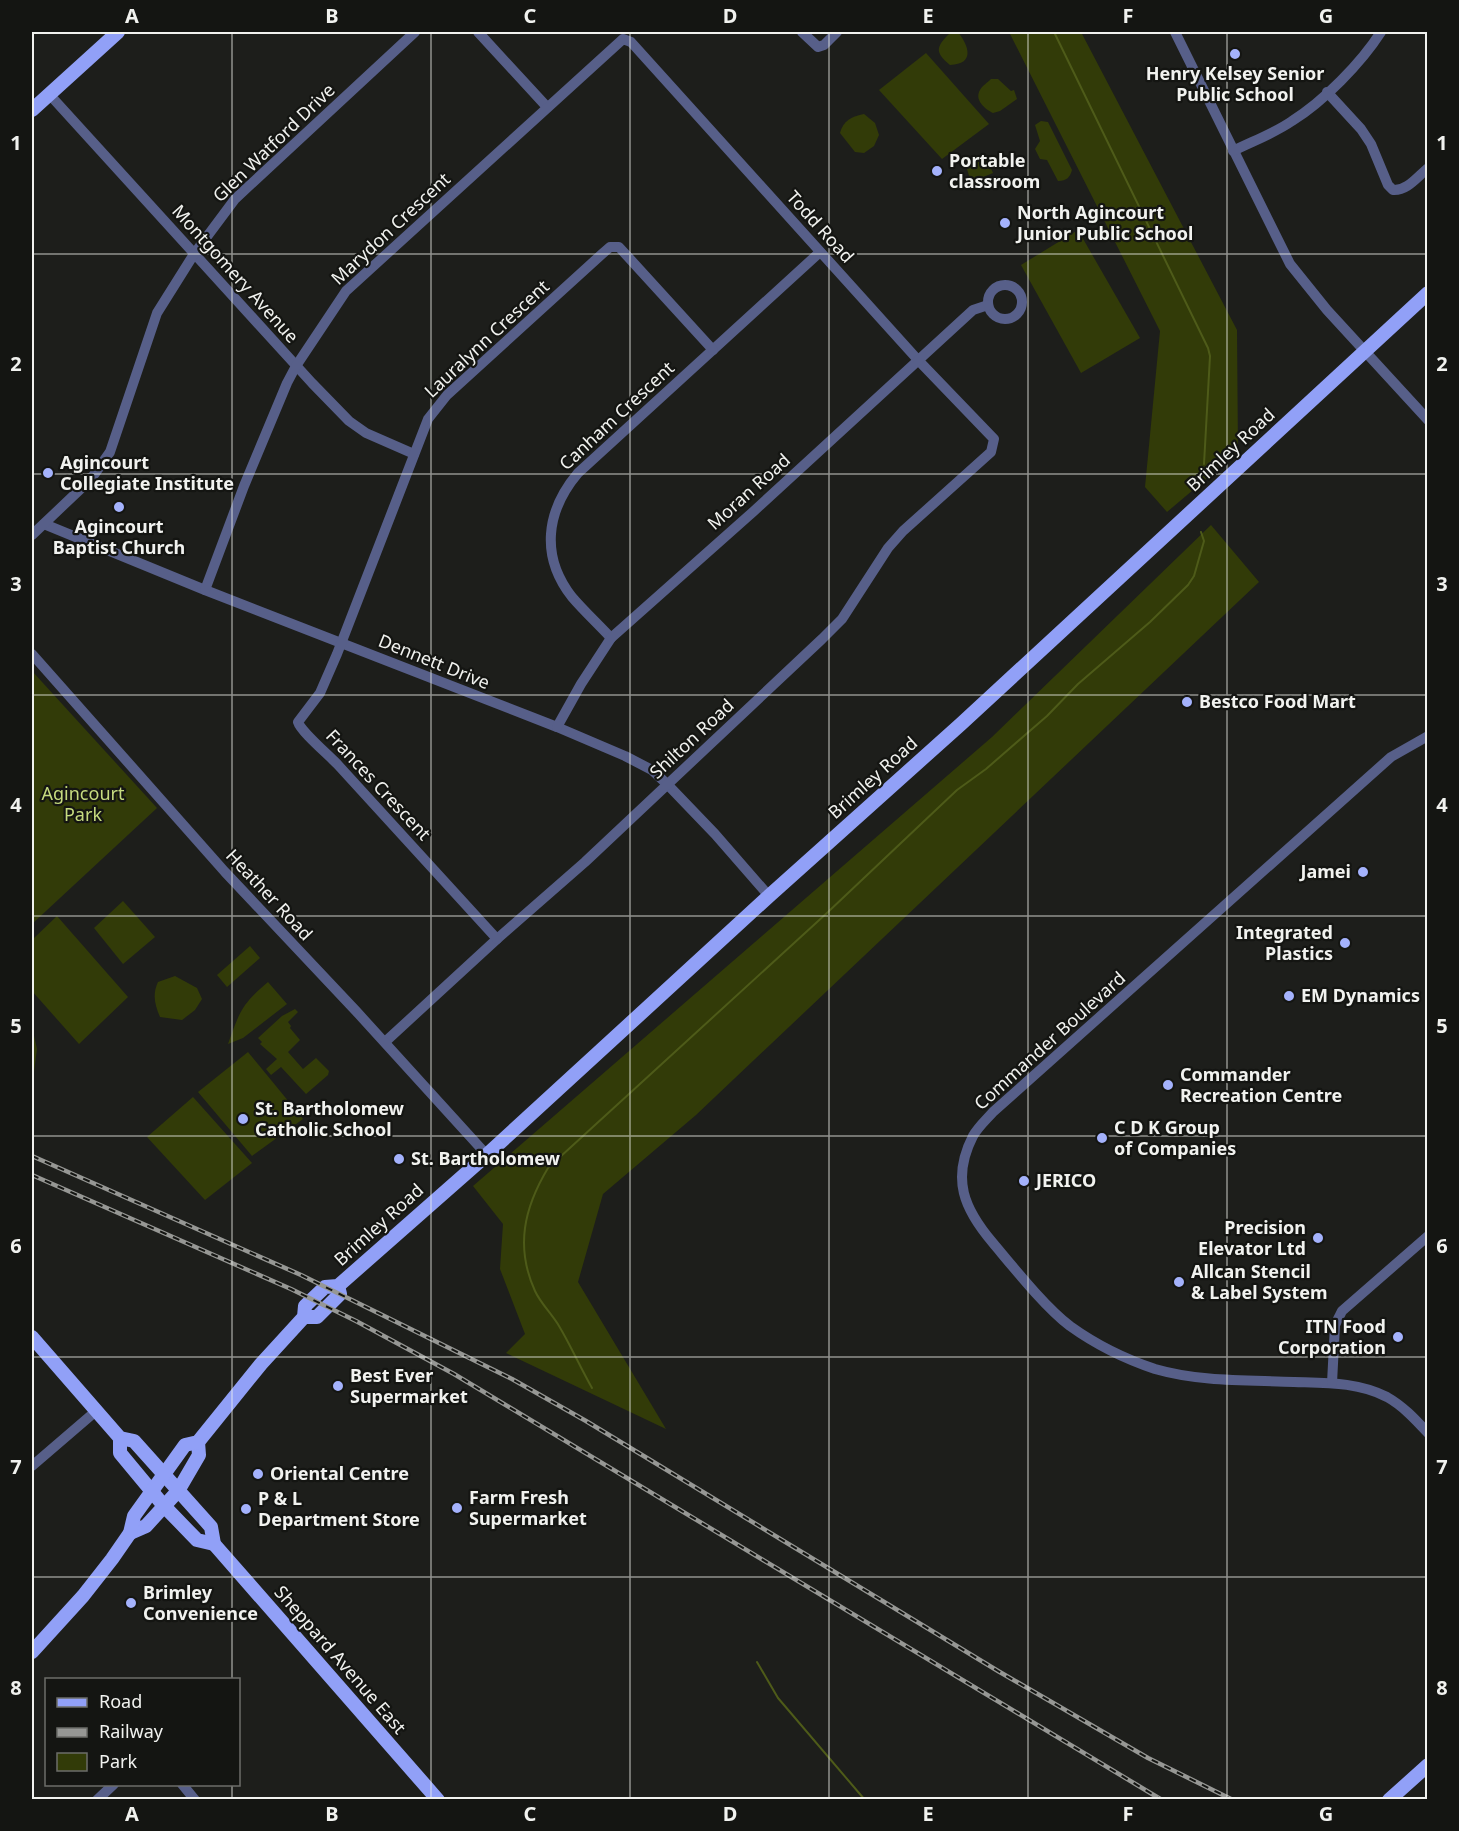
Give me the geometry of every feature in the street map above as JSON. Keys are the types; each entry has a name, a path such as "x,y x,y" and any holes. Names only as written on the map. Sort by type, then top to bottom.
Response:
{"main road":[{"path":"32,110 118,32"},
{"name":"Brimley Road","path":"32,1653 83,1596 130,1533 134,1516 185,1445 198,1442 261,1364 304,1317 305,1306 325,1287 338,1286 486,1154 961,724 1428,293"},
{"name":"Sheppard Avenue East","path":"32,1336 120,1438 134,1441 211,1527 214,1544 438,1800"},
{"name":"Sheppard Avenue East","path":"120,1438 120,1453 164,1506 197,1540 214,1544"},
{"name":"Brimley Road","path":"130,1533 146,1526 178,1491 200,1455 198,1442"},
{"path":"1389,1800 1428,1765"}],"street":[{"name":"Glen Watford Drive","path":"32,535 91,479 110,452 157,313 194,254 235,199 415,32"},
{"path":"478,32 547,107"},
{"path":"802,32 818,47 824,45 837,32"},
{"path":"1175,32 1290,264 1322,305 1428,420"},
{"path":"1233,151 1293,121 1358,63 1381,32"},
{"name":"Marydon Crescent","path":"205,590 244,486 287,383 346,291 623,39"},
{"name":"Todd Road","path":"623,39 631,42 918,360 994,439"},
{"path":"1327,92 1361,129 1371,144 1388,185 1393,190 1400,191 1407,187 1428,168"},
{"name":"Montgomery Avenue","path":"49,94 296,366 349,421 366,433 414,454"},
{"name":"Lauralynn Crescent","path":"341,642 428,419 447,395 610,247 619,247 713,350"},
{"name":"Canham Crescent","path":"610,638 572,597 560,579 551,550 551,522 566,487 578,473 820,252"},
{"name":"Moran Road","path":"557,728 610,638 754,511 973,310 988,304"},
{"name":"Shilton Road","path":"385,1042 585,862 842,619 888,548 903,531 991,452 994,439"},
{"name":"Dennett Drive","path":"44,524 625,756 652,770 667,784 715,834 769,896"},
{"name":"Frances Crescent","path":"341,642 320,693 298,723 301,730 318,743 497,939"},
{"name":"Heather Road","path":"32,654 225,872 385,1042 486,1154"},
{"name":"Commander Boulevard","path":"1428,736 1391,757 993,1112 974,1135 964,1160 962,1176 967,1206 976,1223 1045,1302 1069,1325 1108,1350 1156,1369 1211,1379 1332,1383 1356,1386 1385,1396 1408,1411 1428,1433"},
{"path":"1332,1383 1335,1325 1342,1311 1428,1236"},
{"path":"32,1466 96,1411"},
{"path":"97,1800 113,1786"},
{"path":"183,1786 195,1800"}],"green space":[{"path":"951,32 958,32 965,43 967,53 963,61 950,65 941,56 939,48"},
{"path":"1009,32 1081,32 1237,330 1238,452 1167,512 1145,487 1160,331"},
{"path":"926,53 989,124 942,159 879,90"},
{"path":"991,79 998,79 1011,91 1014,90 1017,99 993,113 984,107 978,97 981,89"},
{"path":"864,114 875,123 879,135 874,146 864,153 855,152 840,133 843,125 849,120"},
{"path":"1041,121 1048,122 1072,170 1069,177 1064,180 1058,181 1047,160 1040,159 1035,149 1040,141 1035,125"},
{"path":"987,159 993,173 971,182 966,166"},
{"path":"1078,230 1140,338 1081,373 1021,265"},
{"path":"1211,525 1259,582 696,1115 603,1194 578,1282 666,1429 506,1353 525,1334 500,1269 503,1224 473,1186 992,737"},
{"name":"Agincourt Park","path":"32,671 157,808 32,924"},
{"path":"123,901 155,937 123,964 94,928"},
{"path":"57,916 128,997 79,1044 32,991 32,940"},
{"path":"250,946 260,958 227,987 217,975"},
{"path":"175,976 197,988 202,999 195,1010 182,1020 160,1017 155,1000 158,982"},
{"path":"268,982 287,1004 243,1038 228,1044 242,1009"},
{"path":"295,1009 298,1012 288,1022 300,1040 288,1052 303,1069 316,1058 329,1071 328,1075 306,1094 281,1067 271,1075 266,1069 277,1059 260,1044 262,1042 258,1038 282,1016"},
{"path":"32,1027 37,1049 32,1087"},
{"path":"248,1052 303,1119 252,1156 198,1092"},
{"path":"193,1097 252,1163 205,1200 147,1137"}],"waterway":[{"path":"1054,32 1208,348 1210,356 1204,464"},
{"path":"592,1388 559,1326 535,1291 525,1259 524,1243 528,1213 548,1168 828,912 957,790 986,769 1047,716 1078,684 1150,622 1188,585 1194,576 1204,541 1201,532"},
{"path":"757,1662 778,1698 865,1800"}],"railway":[{"path":"32,1156 301,1275 512,1379 586,1421 998,1671 1148,1758 1233,1800"},
{"path":"32,1175 291,1289 454,1374 1162,1800"}],"place":[{"name":"Henry Kelsey Senior Public School","path":"1235,54"},
{"name":"Portable classroom","path":"937,171"},
{"name":"North Agincourt Junior Public School","path":"1005,223"},
{"name":"Agincourt Collegiate Institute","path":"48,473"},
{"name":"Agincourt Baptist Church","path":"119,507"},
{"name":"Bestco Food Mart","path":"1187,702"},
{"name":"Jamei","path":"1363,872"},
{"name":"Integrated Plastics","path":"1345,943"},
{"name":"EM Dynamics","path":"1289,996"},
{"name":"Commander Recreation Centre","path":"1168,1085"},
{"name":"St. Bartholomew Catholic School","path":"243,1119"},
{"name":"C D K Group of Companies","path":"1102,1138"},
{"name":"St. Bartholomew","path":"399,1159"},
{"name":"JERICO","path":"1024,1181"},
{"name":"Precision Elevator Ltd","path":"1318,1238"},
{"name":"Allcan Stencil & Label System","path":"1179,1282"},
{"name":"ITN Food Corporation","path":"1398,1337"},
{"name":"Best Ever Supermarket","path":"338,1386"},
{"name":"Oriental Centre","path":"258,1474"},
{"name":"Farm Fresh Supermarket","path":"457,1508"},
{"name":"P & L Department Store","path":"246,1509"},
{"name":"Brimley Convenience","path":"131,1603"}]}
